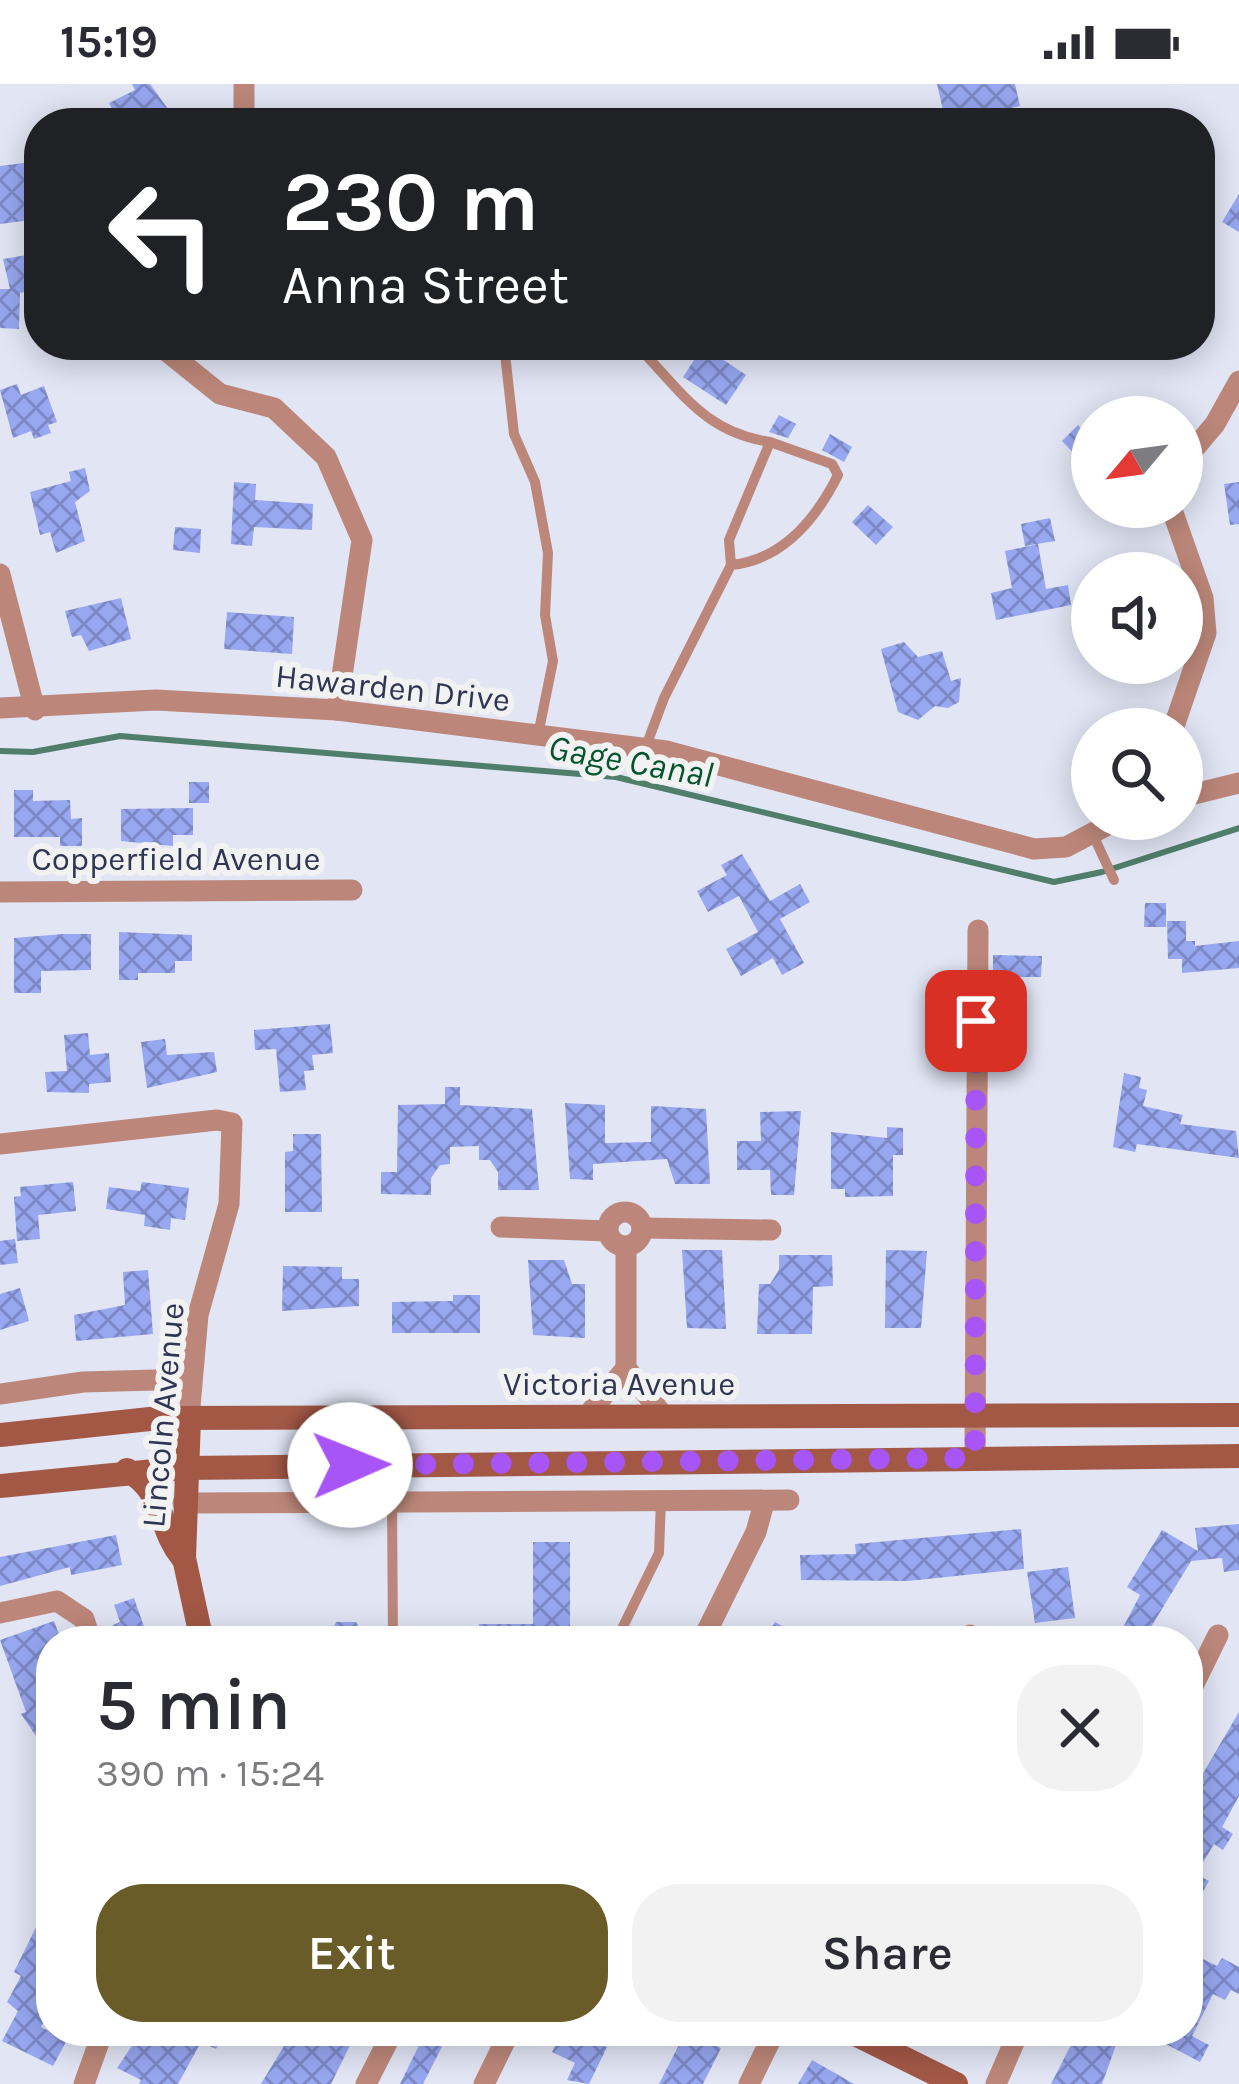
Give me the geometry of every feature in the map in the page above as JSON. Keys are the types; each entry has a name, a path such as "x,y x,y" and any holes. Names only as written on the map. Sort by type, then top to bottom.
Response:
{"main road":[{"name":"Victoria Avenue","path":"0,1435 189,1418 1239,1415"},
{"name":"Lincoln Avenue","path":"189,1418 184,1558 199,1626"},
{"path":"0,1486 127,1470 185,1468 1239,1456"},
{"path":"127,1470 154,1490 168,1540 184,1558"},
{"path":"879,2046 956,2084"}],"street":[{"path":"178,360 220,394 274,408 326,457 362,540 337,710"},
{"path":"1203,438 1239,382"},
{"path":"1178,528 1203,598 1206,633 1180,708"},
{"path":"0,574 35,710"},
{"name":"Hawarden Drive","path":"0,708 35,710 156,700 337,710 645,749 1034,849 1066,847 1082,840"},
{"path":"1203,792 1239,783"},
{"name":"Copperfield Avenue","path":"0,892 352,890"},
{"path":"975,1458 978,930"},
{"name":"Lincoln Avenue","path":"0,1144 217,1120 232,1123 229,1204 198,1315 189,1418"},
{"path":"623,1212 636,1216 642,1228 638,1241 626,1247 613,1243 607,1231 611,1218 623,1212"},
{"path":"501,1227 607,1231"},
{"path":"642,1228 771,1231"},
{"path":"626,1247 626,1369 662,1414"},
{"path":"587,1416 626,1369"},
{"path":"0,1394 83,1382 191,1379"},
{"path":"183,1503 789,1500"},
{"path":"709,1626 756,1532 764,1503"},
{"path":"0,1613 57,1601 84,1619 87,1626"},
{"path":"1203,1666 1218,1635"},
{"path":"84,2084 98,2046"},
{"path":"366,2084 385,2046"},
{"path":"484,2084 503,2046"},
{"path":"749,2084 768,2046"},
{"path":"996,2084 1012,2046"}],"lane":[{"path":"506,360 514,434 535,482 548,553 545,615 554,661 538,736"},
{"path":"650,360 699,413 734,437 770,442 832,464 838,476 824,502 790,541 758,562 731,565"},
{"path":"645,749 664,698 731,565 729,540 770,442"},
{"path":"1096,840 1114,880"},
{"path":"623,1626 659,1553 661,1500"},
{"path":"392,1502 393,1626"}],"building":[{"path":"132,84 150,84 167,108 112,108 109,103 135,90"},
{"path":"937,84 1015,84 1020,106 1011,108 943,108"},
{"path":"24,163 24,221 0,224 0,166"},
{"path":"1239,194 1239,232 1222,222"},
{"path":"24,256 19,329 0,328 0,289 10,289 3,259"},
{"path":"694,360 724,360 746,375 726,405 683,377"},
{"path":"17,384 21,395 44,386 57,422 48,425 51,433 34,439 31,431 13,438 0,390"},
{"path":"779,415 796,424 788,438 769,432"},
{"path":"830,434 852,447 844,462 822,450"},
{"path":"85,468 90,491 75,502 85,541 56,553 50,532 40,535 30,492 71,481 69,472"},
{"path":"234,482 256,484 255,500 313,504 312,530 254,527 252,546 231,544"},
{"path":"1239,482 1239,524 1230,525 1224,484"},
{"path":"868,505 893,527 876,545 852,522"},
{"path":"1050,518 1055,541 1025,546 1021,524"},
{"path":"175,527 201,529 200,553 173,550"},
{"path":"1038,544 1046,589 1068,585 1071,605 996,620 991,593 1012,588 1005,551"},
{"path":"121,598 131,639 89,651 81,635 72,637 65,611"},
{"path":"227,612 294,617 292,654 224,649"},
{"path":"904,642 918,657 942,651 951,681 961,678 959,702 948,708 935,706 918,720 898,712 881,649"},
{"path":"189,782 209,782 209,803 189,803"},
{"path":"14,790 33,790 33,801 70,800 71,819 82,818 82,846 60,846 60,837 14,837"},
{"path":"193,808 193,835 173,835 173,846 121,841 121,809"},
{"path":"742,854 770,901 800,884 810,902 780,919 804,963 782,975 773,958 741,976 726,949 758,932 739,896 708,912 697,891 727,875 721,865"},
{"path":"1145,903 1166,903 1166,927 1144,927"},
{"path":"1167,921 1186,921 1186,941 1195,941 1195,946 1239,941 1239,968 1182,973 1182,959 1168,959"},
{"path":"119,932 192,935 192,961 175,961 175,973 138,973 138,980 119,980"},
{"path":"91,934 91,970 41,971 41,993 14,993 14,938"},
{"path":"993,955 1042,956 1041,977 993,977"},
{"path":"330,1024 333,1053 312,1055 314,1070 304,1071 306,1090 280,1092 276,1049 255,1050 254,1030"},
{"path":"88,1033 90,1055 109,1053 111,1082 89,1084 89,1093 47,1092 45,1072 67,1071 64,1035"},
{"path":"165,1039 167,1055 214,1052 217,1072 147,1088 141,1042"},
{"path":"1124,1073 1141,1077 1139,1088 1147,1090 1143,1106 1183,1115 1180,1124 1236,1131 1239,1158 1137,1144 1135,1152 1113,1147"},
{"path":"445,1087 460,1087 460,1105 532,1109 539,1190 498,1190 498,1172 490,1160 479,1160 479,1146 450,1147 450,1164 440,1165 431,1178 431,1195 381,1194 381,1172 397,1172 398,1105 445,1104"},
{"path":"565,1103 605,1105 605,1143 651,1142 651,1106 706,1109 710,1184 675,1184 667,1159 593,1164 593,1180 570,1179"},
{"path":"801,1111 794,1195 771,1195 770,1170 737,1170 737,1141 761,1141 760,1112"},
{"path":"887,1127 903,1128 903,1155 893,1155 893,1196 845,1197 845,1189 831,1189 831,1132 887,1138"},
{"path":"293,1134 321,1134 322,1212 285,1212 285,1152 293,1151"},
{"path":"73,1182 76,1211 38,1215 40,1239 17,1241 14,1197 21,1196 20,1187"},
{"path":"142,1182 189,1188 185,1220 171,1218 170,1230 144,1226 145,1215 106,1209 109,1187 140,1191"},
{"path":"15,1239 18,1263 0,1265 0,1241"},
{"path":"682,1250 722,1250 726,1329 687,1328"},
{"path":"886,1250 927,1251 921,1328 885,1328"},
{"path":"779,1255 832,1255 833,1286 813,1287 812,1334 757,1334 759,1284 770,1284 779,1270"},
{"path":"528,1260 564,1260 572,1284 585,1284 585,1338 533,1335"},
{"path":"283,1266 342,1267 342,1279 359,1279 359,1306 282,1311"},
{"path":"148,1270 153,1334 76,1341 74,1315 125,1305 123,1272"},
{"path":"20,1288 29,1321 0,1330 0,1294"},
{"path":"453,1295 480,1295 480,1333 392,1333 392,1302 453,1301"},
{"path":"1239,1524 1239,1570 1224,1572 1222,1558 1191,1561 1152,1626 1124,1626 1140,1595 1127,1587 1162,1530 1198,1551 1195,1528"},
{"path":"1021,1529 1024,1569 908,1581 801,1580 800,1555 856,1554 855,1544"},
{"path":"116,1535 122,1565 71,1575 70,1567 0,1586 0,1557"},
{"path":"533,1542 570,1542 570,1626 479,1626 533,1624"},
{"path":"1068,1567 1075,1618 1035,1623 1027,1572"},
{"path":"134,1598 144,1626 113,1626 120,1622 114,1605"},
{"path":"36,1627 36,1736 21,1714 26,1712 0,1640"},
{"path":"1239,1712 1239,1796 1222,1827 1233,1834 1223,1850 1214,1844 1203,1862 1204,1783 1203,1773"},
{"path":"36,1927 36,2046 64,2046 53,2066 2,2041 18,2011 7,2002 21,1976 14,1972"},
{"path":"1222,1958 1239,1967 1239,1994 1231,1990 1225,2000 1213,1994 1203,2014 1203,1959 1217,1966"},
{"path":"1203,2042 1209,2045 1200,2062 1170,2046 1203,2046"},
{"path":"132,2046 199,2046 178,2084 139,2084 141,2080 117,2068"},
{"path":"284,2046 350,2046 331,2084 261,2084"},
{"path":"419,2046 442,2046 423,2084 400,2084"},
{"path":"555,2046 607,2047 589,2084 567,2080 575,2063 552,2052"},
{"path":"678,2046 721,2048 703,2084 659,2084"},
{"path":"1070,2046 1116,2046 1102,2084 1051,2084"},
{"path":"812,2060 854,2084 798,2084"}],"waterway":[{"name":"Gage Canal","path":"0,751 33,752 120,736 616,777 1054,882 1102,872 1239,828"}],"route":[{"path":"350,1465 975,1458 976,1021"}]}
